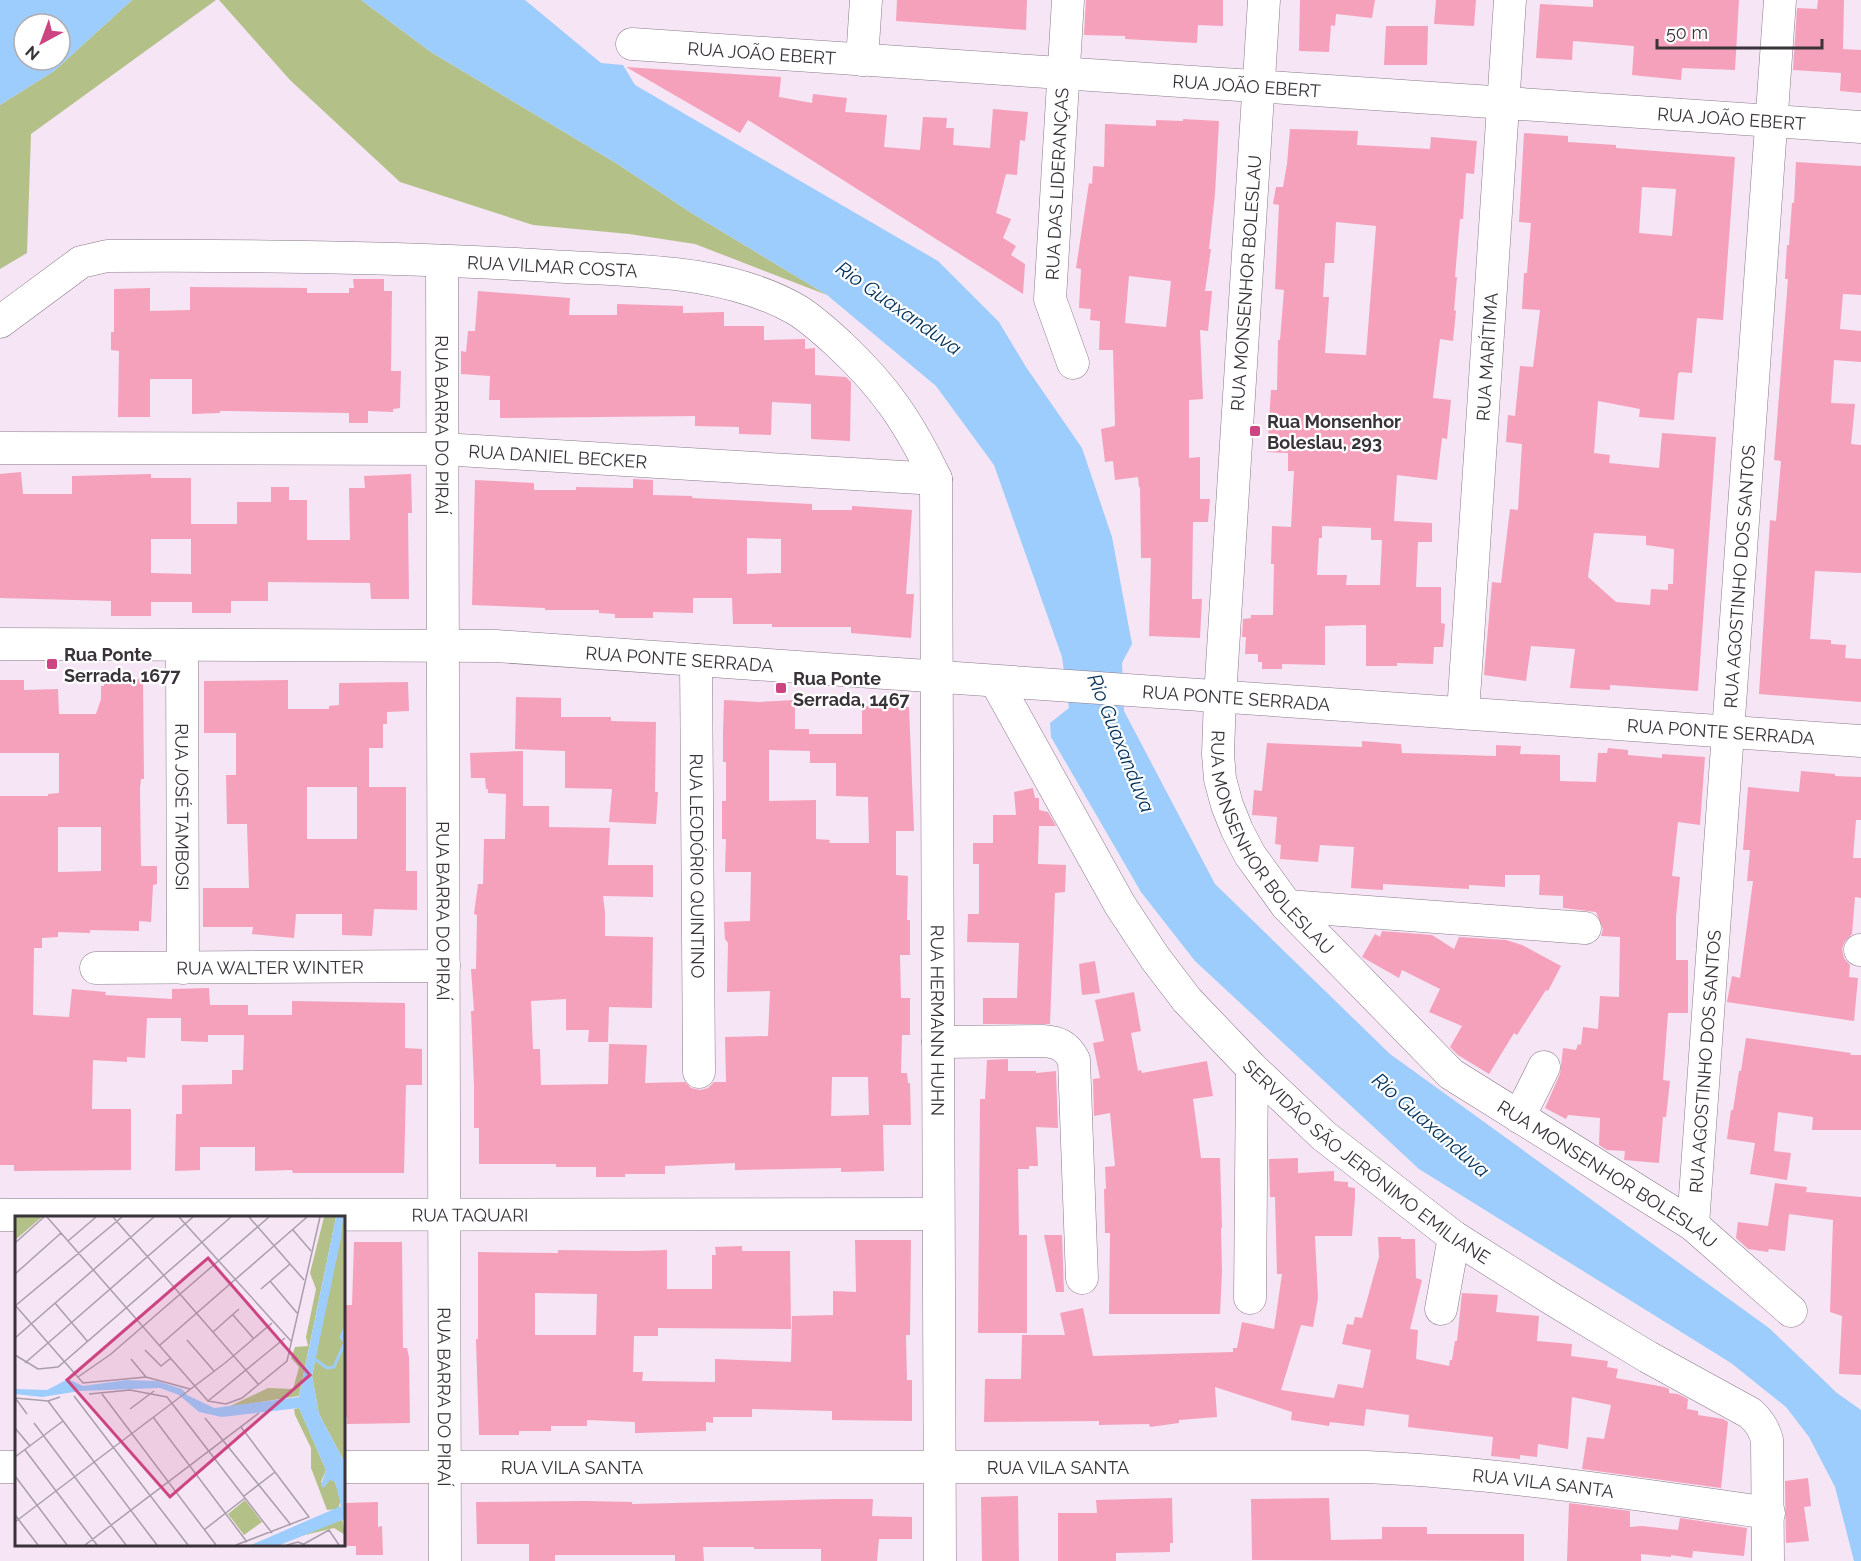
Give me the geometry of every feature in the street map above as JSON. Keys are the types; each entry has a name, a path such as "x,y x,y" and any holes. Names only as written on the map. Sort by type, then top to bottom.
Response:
{"street":[{"path":"862,60 866,0"},
{"name":"RUA DAS LIDERANÇAS","path":"1068,0 1050,299 1073,363"},
{"name":"RUA MONSENHOR BOLESLAU","path":"1264,0 1218,754 1220,778 1237,830 1250,855 1287,906 1451,1074 1693,1225 1791,1311"},
{"name":"RUA MARÍTIMA","path":"1463,713 1510,0"},
{"name":"RUA AGOSTINHO DOS SANTOS","path":"1693,1225 1780,0"},
{"name":"RUA JOÃO EBERT","path":"632,44 1861,127"},
{"name":"RUA VILMAR COSTA","path":"0,322 81,262 107,256 442,261 590,268 697,278 739,286 772,298 799,311 826,332 866,370 894,404 916,438 936,479"},
{"name":"RUA BARRA DO PIRAÍ","path":"442,261 445,1561"},
{"name":"RUA DANIEL BECKER","path":"0,448 442,449 936,479"},
{"name":"RUA HERMANN HUHN","path":"936,479 940,1561"},
{"name":"RUA PONTE SERRADA","path":"0,644 496,646 1861,741"},
{"name":"RUA JOSÉ TAMBOSI","path":"182,645 183,968"},
{"name":"RUA LEODÓRIO QUINTINO","path":"696,660 699,1072"},
{"name":"SERVIDÃO SÃO JERÔNIMO EMILIANE","path":"996,682 1120,905 1155,958 1187,1000 1252,1068 1324,1136 1454,1237 1628,1345 1750,1413 1764,1430 1767,1440 1768,1561"},
{"path":"1287,906 1585,928"},
{"name":"RUA WALTER WINTER","path":"96,968 444,966"},
{"path":"938,1042 1042,1041 1058,1042 1069,1050 1074,1060 1082,1278"},
{"path":"1520,1117 1544,1067"},
{"path":"1250,1298 1252,1068"},
{"name":"RUA TAQUARI","path":"0,1215 938,1214"},
{"path":"1441,1309 1454,1237"},
{"name":"RUA VILA SANTA","path":"345,1467 1367,1467 1498,1476 1769,1513"}],"green space":[{"path":"132,0 216,0 31,134 27,253 0,269 0,105 52,72 72,72 72,55"},
{"path":"219,0 361,0 431,52 616,163 693,214 827,295 695,244 629,234 533,225 400,182 290,80"}],"water":[{"path":"0,0 132,0 72,55 72,12 12,12 12,72 52,72 0,105"},
{"name":"Rio Guaxanduva","path":"361,0 525,0 601,63 623,65 635,85 938,261 999,322 1026,367 1082,448 1112,537 1132,644 1122,663 1124,711 1215,884 1390,1054 1769,1328 1837,1393 1861,1410 1861,1561 1854,1561 1835,1487 1809,1437 1786,1407 1731,1363 1419,1169 1195,961 1141,892 1051,737 1050,723 1069,708 1062,657 994,465 936,386 827,295 693,214 616,163 431,52"}],"building":[{"path":"897,0 1027,0 1026,30 896,21"},
{"path":"1086,0 1223,0 1223,26 1198,25 1197,43 1125,39 1125,36 1084,35"},
{"path":"1300,0 1375,0 1372,18 1336,14 1335,26 1331,25 1329,52 1299,51"},
{"path":"1436,0 1476,0 1474,26 1434,24"},
{"path":"1593,0 1739,0 1735,70 1682,68 1681,80 1632,75 1634,46 1573,41 1572,60 1536,58 1540,4 1593,7"},
{"path":"1818,0 1844,0 1843,49 1861,50 1861,93 1840,91 1841,73 1793,70 1797,8 1817,9"},
{"path":"1386,26 1428,26 1427,65 1384,65"},
{"path":"626,67 781,77 779,97 812,103 813,94 847,98 845,112 887,115 884,147 920,150 923,117 947,118 946,128 954,128 953,145 990,148 993,109 1028,112 1025,141 1020,140 1017,175 1006,174 996,213 1011,219 1003,238 1016,246 1011,255 1025,264 1023,294 748,120 740,133"},
{"path":"1183,119 1219,121 1209,249 1211,249 1205,291 1212,291 1208,331 1200,330 1203,399 1189,400 1189,458 1200,457 1200,499 1210,499 1208,522 1193,522 1192,599 1202,599 1200,638 1149,636 1151,558 1141,558 1138,477 1115,480 1113,461 1105,462 1101,429 1115,426 1113,350 1099,350 1100,321 1090,320 1091,309 1079,308 1081,269 1076,268 1089,183 1092,184 1093,166 1104,167 1105,124 1156,126 1156,120 1183,121","holes":["1129,276 1171,281 1166,327 1125,323"]},
{"path":"1290,129 1358,131 1357,145 1430,149 1431,137 1477,141 1474,174 1466,173 1463,219 1460,219 1453,341 1440,339 1433,398 1451,400 1447,439 1442,438 1437,480 1397,475 1394,521 1432,523 1432,542 1418,542 1416,587 1441,587 1441,623 1445,624 1443,647 1434,647 1433,664 1397,663 1397,666 1366,666 1366,625 1325,626 1325,665 1282,664 1282,669 1262,669 1262,662 1258,662 1258,654 1245,654 1246,637 1242,637 1243,619 1251,618 1251,615 1273,615 1272,526 1291,527 1294,471 1288,471 1288,453 1267,452 1271,390 1277,390 1278,340 1280,340 1284,290 1275,289 1279,205 1273,204 1276,187 1283,187","holes":["1336,222 1376,226 1366,355 1325,353 1329,297 1323,297 1325,263 1334,263","1322,526 1371,528 1371,540 1382,540 1380,585 1346,585 1347,575 1317,575"]},
{"path":"1524,133 1568,136 1568,142 1616,145 1616,148 1735,157 1723,320 1697,318 1692,373 1680,372 1678,374 1674,420 1639,417 1640,409 1598,401 1594,453 1610,455 1609,463 1659,468 1662,433 1716,437 1698,691 1610,685 1610,690 1570,688 1575,649 1531,646 1526,681 1484,675 1492,582 1501,583 1510,509 1518,510 1522,444 1506,442 1508,415 1515,416 1520,366 1533,367 1540,310 1522,309 1531,223 1519,222","holes":["1642,187 1676,189 1672,236 1639,233","1594,533 1646,536 1646,545 1674,549 1673,584 1668,584 1668,590 1651,589 1650,605 1616,602 1588,577"]},
{"path":"1796,162 1861,166 1861,295 1843,294 1840,329 1861,331 1861,362 1834,360 1831,403 1855,404 1851,444 1861,445 1861,573 1815,571 1810,639 1831,640 1831,644 1846,645 1845,658 1861,659 1861,702 1759,694 1770,520 1776,521 1781,461 1774,460 1788,279 1785,279 1787,245 1789,245 1792,203 1794,203"},
{"path":"353,279 384,279 384,291 392,291 391,371 401,371 400,408 393,409 393,412 368,411 368,423 349,423 349,413 220,411 220,413 192,414 192,379 150,379 150,417 118,417 119,351 111,350 111,332 114,332 114,289 150,288 150,311 190,310 190,287 307,288 307,293 349,293 349,288 354,288"},
{"path":"478,291 570,298 569,315 617,315 617,304 683,306 683,313 724,312 724,326 764,326 764,340 805,339 805,349 815,348 815,375 846,377 851,382 850,441 811,439 811,404 772,402 771,435 739,434 739,427 695,426 695,416 500,418 500,400 489,400 490,376 461,374 461,351 466,352 468,331 475,331"},
{"path":"21,472 23,494 72,494 72,476 151,474 151,478 191,478 191,524 237,524 237,502 271,502 271,487 289,487 289,500 307,500 307,540 350,540 349,488 365,488 364,476 411,474 412,513 408,513 409,599 371,599 370,583 268,582 268,601 231,601 231,613 192,613 192,602 151,602 151,616 111,616 111,601 0,598 0,474","holes":["151,539 191,539 191,574 151,573"]},
{"path":"633,479 653,480 653,495 812,504 812,510 852,510 852,506 912,510 906,594 914,594 911,638 851,633 851,627 772,627 772,624 733,624 732,598 693,598 693,613 653,612 653,618 615,618 615,614 599,613 599,610 545,610 545,608 472,605 475,480 534,483 534,490 576,490 576,487 633,488","holes":["747,538 781,539 781,573 747,574"]},
{"path":"143,679 144,779 141,779 140,788 141,866 157,866 157,884 153,885 151,922 139,921 139,931 58,932 58,937 42,938 42,948 34,948 33,1015 69,1017 72,989 106,992 105,995 172,999 172,989 209,988 210,1005 248,1005 248,1015 292,1015 292,1001 405,1003 405,1048 422,1049 422,1085 406,1085 404,1173 255,1171 255,1147 200,1147 200,1170 175,1171 176,1114 182,1114 182,1085 232,1084 232,1070 243,1070 244,1035 208,1035 208,1042 181,1041 181,1018 147,1018 145,1058 127,1057 127,1062 93,1060 92,1109 131,1109 131,1170 14,1171 14,1165 0,1165 0,796 48,796 48,794 59,793 59,753 0,753 0,680 24,680 24,690 58,689 59,714 96,714 104,680","holes":["58,827 101,827 101,871 58,872"]},
{"path":"288,680 288,709 329,709 329,706 339,705 339,683 408,682 409,711 387,712 387,724 383,724 383,748 369,748 369,787 406,787 406,871 417,871 417,910 374,909 372,936 342,935 342,914 296,914 294,938 252,934 253,927 203,927 203,888 249,888 247,824 227,824 226,775 236,775 236,733 204,733 204,681","holes":["307,787 357,787 357,839 307,839"]},
{"path":"516,697 561,698 561,717 611,717 611,721 656,722 655,792 658,792 656,824 609,822 612,789 565,788 565,751 515,749"},
{"path":"724,700 759,702 795,700 795,729 809,729 809,734 862,734 862,706 909,707 914,831 896,831 896,875 908,876 907,920 910,920 910,955 900,955 901,998 910,998 910,1035 902,1035 901,1073 907,1073 908,1083 910,1083 911,1125 883,1125 884,1171 841,1172 841,1168 735,1170 735,1163 665,1166 665,1174 596,1177 596,1167 556,1167 556,1164 479,1164 479,1128 474,1128 471,1011 474,1011 471,969 476,969 477,915 474,914 478,884 483,884 484,839 505,839 506,794 488,793 485,778 471,778 470,753 523,751 523,806 549,806 549,827 610,828 608,865 653,865 653,897 603,896 605,936 653,937 652,1008 609,1007 608,1042 588,1042 589,1030 566,1030 566,999 531,1001 533,1049 540,1049 541,1085 608,1084 609,1044 647,1045 645,1083 685,1082 691,1088 700,1090 708,1088 714,1082 726,1082 725,1037 768,1036 770,991 727,992 728,943 725,939 724,922 750,921 751,872 725,872 726,839 722,839 722,801 726,801 726,762 723,762","holes":["769,750 810,751 810,763 836,763 836,796 868,797 869,843 829,843 830,840 816,839 816,800 769,801","832,1077 868,1077 869,1115 831,1116"]},
{"path":"1362,741 1401,744 1402,753 1496,756 1496,745 1521,746 1520,754 1560,755 1560,781 1596,782 1598,753 1607,753 1608,748 1628,750 1628,755 1662,758 1662,754 1705,757 1700,825 1678,822 1672,876 1680,877 1676,917 1676,960 1688,960 1688,1013 1668,1013 1663,1080 1670,1081 1666,1117 1663,1117 1659,1163 1624,1160 1625,1151 1607,1150 1599,1145 1600,1118 1568,1115 1566,1119 1545,1108 1560,1074 1563,1048 1576,1050 1578,1044 1581,1045 1583,1027 1598,1029 1600,996 1619,997 1620,937 1601,936 1603,929 1596,912 1563,908 1563,896 1539,895 1540,875 1505,875 1505,887 1469,885 1469,889 1383,884 1383,890 1351,888 1354,847 1320,845 1318,862 1280,859 1281,845 1275,844 1277,817 1252,815 1254,790 1262,791 1267,743 1362,747"},
{"path":"1801,771 1861,777 1861,820 1856,820 1853,858 1861,858 1861,898 1855,897 1852,934 1845,941 1842,949 1844,958 1850,965 1849,977 1858,978 1854,1021 1727,1002 1732,976 1740,978 1753,881 1747,881 1750,850 1743,850 1748,787 1799,792"},
{"path":"1033,788 1035,798 1039,798 1039,810 1048,812 1056,826 1039,826 1038,864 1066,865 1065,892 1055,893 1050,1024 983,1024 983,998 1017,998 1019,943 967,942 968,914 979,914 979,864 973,864 973,843 993,843 993,815 1016,815 1014,792"},
{"path":"1382,931 1432,935 1454,949 1459,937 1506,940 1522,945 1561,966 1548,991 1546,990 1517,1035 1514,1033 1489,1074 1458,1055 1450,1047 1462,1026 1429,1012 1440,989 1402,970 1399,978 1362,957 1375,934 1380,937"},
{"path":"1095,961 1100,993 1082,995 1079,964"},
{"path":"1134,992 1141,1031 1131,1033 1138,1071 1141,1070 1142,1073 1207,1061 1213,1096 1193,1099 1201,1158 1220,1158 1222,1271 1220,1314 1109,1314 1110,1233 1105,1233 1104,1189 1106,1189 1105,1167 1115,1166 1110,1113 1094,1116 1093,1079 1100,1078 1093,1043 1104,1041 1095,1000"},
{"path":"1746,1038 1861,1055 1861,1130 1812,1130 1813,1117 1778,1112 1774,1151 1791,1153 1787,1180 1750,1174 1755,1143 1727,1139"},
{"path":"1008,1059 1008,1071 1036,1071 1036,1073 1056,1071 1058,1128 1036,1127 1038,1166 1018,1169 1019,1235 1027,1235 1027,1333 978,1333 980,1099 985,1099 987,1060"},
{"path":"1298,1158 1298,1173 1334,1171 1334,1181 1348,1182 1348,1187 1355,1188 1355,1198 1352,1236 1315,1236 1318,1298 1313,1327 1301,1325 1281,1390 1334,1398 1338,1384 1363,1388 1371,1350 1342,1344 1347,1324 1353,1325 1355,1317 1362,1318 1379,1257 1378,1237 1415,1239 1416,1278 1422,1280 1410,1329 1418,1330 1416,1359 1449,1366 1455,1341 1457,1341 1462,1293 1498,1295 1496,1312 1539,1316 1537,1341 1572,1344 1571,1356 1608,1361 1607,1367 1618,1369 1616,1378 1664,1387 1669,1389 1669,1393 1688,1399 1687,1409 1698,1411 1698,1415 1728,1422 1721,1488 1582,1469 1587,1437 1604,1439 1611,1405 1572,1397 1568,1449 1538,1444 1537,1457 1520,1455 1520,1459 1491,1456 1493,1437 1408,1427 1409,1415 1366,1409 1364,1426 1330,1422 1329,1426 1291,1420 1292,1412 1215,1387 1217,1417 1179,1420 1179,1423 1150,1427 1149,1424 1099,1425 1099,1421 984,1422 985,1379 1021,1379 1022,1335 1065,1335 1060,1313 1083,1308 1093,1356 1233,1352 1233,1348 1237,1348 1242,1322 1274,1329 1282,1274 1277,1274 1275,1197 1270,1197 1269,1159"},
{"path":"1775,1183 1807,1187 1806,1192 1861,1197 1861,1375 1839,1374 1842,1316 1830,1312 1833,1220 1789,1214 1785,1251 1769,1249 1768,1252 1748,1249 1736,1238 1738,1222 1768,1226"},
{"path":"1044,1235 1062,1235 1064,1292 1056,1292"},
{"path":"855,1240 911,1240 910,1335 906,1335 907,1380 912,1380 912,1421 832,1420 832,1411 752,1409 752,1417 713,1417 713,1423 706,1422 706,1431 635,1433 635,1422 587,1420 587,1426 551,1426 551,1431 519,1431 519,1435 479,1435 476,1339 478,1339 478,1252 558,1253 558,1250 667,1250 667,1289 712,1289 712,1255 716,1255 715,1247 742,1246 742,1251 790,1251 791,1329 658,1328 658,1336 634,1336 633,1372 643,1372 642,1381 715,1382 715,1359 791,1362 792,1316 833,1315 833,1291 856,1292","holes":["535,1293 597,1294 596,1335 535,1335"]},
{"path":"354,1242 402,1242 403,1348 407,1348 409,1357 410,1423 347,1424 347,1417 345,1417 345,1305 352,1305"},
{"path":"1808,1478 1811,1506 1804,1507 1809,1541 1786,1543 1785,1481"},
{"path":"1018,1496 1019,1561 982,1561 981,1497"},
{"path":"1172,1498 1173,1543 1170,1543 1170,1552 1116,1553 1116,1561 1058,1561 1058,1513 1097,1513 1096,1500"},
{"path":"1329,1498 1331,1540 1382,1539 1382,1527 1427,1527 1427,1534 1524,1534 1524,1561 1252,1560 1251,1499"},
{"path":"873,1499 872,1516 912,1517 912,1539 879,1539 877,1561 821,1561 821,1549 703,1547 704,1561 675,1561 675,1555 555,1555 555,1561 529,1561 529,1544 477,1544 476,1502 586,1501 632,1502 632,1504"},
{"path":"378,1502 378,1527 382,1526 383,1555 356,1555 356,1546 345,1546 345,1503"},
{"path":"1569,1503 1630,1511 1630,1527 1678,1530 1680,1518 1747,1528 1744,1556 1693,1551 1692,1558 1641,1554 1641,1561 1567,1561"}],"place":[{"name":"Rua Monsenhor Boleslau, 293","path":"1255,431"},
{"name":"Rua Ponte Serrada, 1677","path":"52,664"},
{"name":"Rua Ponte Serrada, 1467","path":"781,688"}]}
